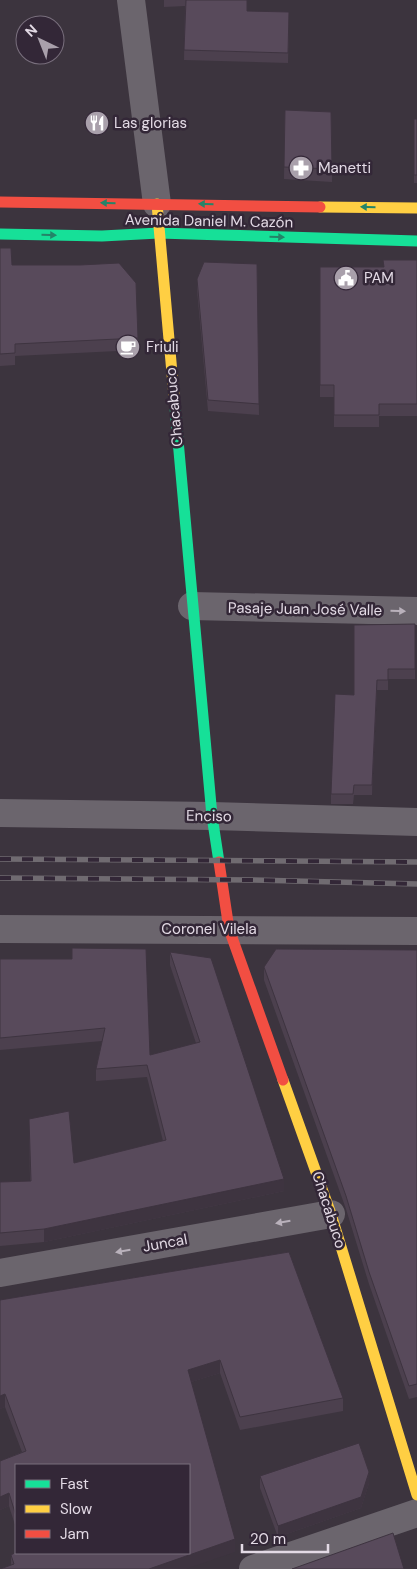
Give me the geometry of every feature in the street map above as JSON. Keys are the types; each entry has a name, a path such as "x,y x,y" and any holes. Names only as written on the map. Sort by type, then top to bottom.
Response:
{"street":[{"name":"Chacabuco","path":"131,0 157,204 212,816 229,929 331,1214 417,1495"},
{"name":"Avenida Daniel M. Cazón","path":"0,202 417,208"},
{"name":"Avenida Daniel M. Cazón","path":"0,234 102,236 159,233 417,241"},
{"name":"Pasaje Juan José Valle","path":"192,606 417,612"},
{"name":"Enciso","path":"0,813 212,816 417,822"},
{"name":"Coronel Vilela","path":"0,928 417,931"},
{"name":"Juncal","path":"0,1273 331,1214"},
{"path":"253,1569 417,1513"}],"building":[{"path":"186,0 247,0 247,11 289,12 288,53 184,50"},
{"path":"285,110 331,112 332,169 284,167"},
{"path":"414,119 417,119 417,175 414,175"},
{"path":"0,248 11,248 12,265 119,263 136,283 138,338 15,344 15,353 0,354"},
{"path":"383,260 417,260 417,404 379,404 379,415 334,415 334,385 320,385 320,267 384,267"},
{"path":"204,262 257,264 259,404 208,400 197,279"},
{"path":"415,624 415,669 388,669 388,680 377,680 372,785 354,785 353,794 331,794 335,694 354,695 354,625"},
{"path":"72,948 146,949 150,1055 200,1042 170,952 211,958 284,1179 44,1229 0,1233 0,1182 31,1181 29,1119 69,1111 74,1163 166,1140 147,1065 96,1069 105,1028 0,1038 0,959 72,959"},
{"path":"276,949 417,950 417,1384 409,1386 369,1272 346,1196 264,967"},
{"path":"289,1252 343,1398 240,1417 220,1360 188,1370 235,1539 149,1569 0,1569 14,1564 11,1555 15,1553 190,1554 190,1464 15,1464 15,1513 9,1493 0,1497 0,1461 26,1451 5,1394 0,1396 0,1300"},
{"path":"359,1443 369,1472 361,1497 278,1526 260,1476"},
{"path":"393,1533 404,1569 292,1569"}],"railway":[{"path":"0,859 417,862"},
{"path":"0,878 252,880 417,884"}],"traffic: fast":[{"path":"0,234 102,236 159,233 417,241"},
{"path":"175,407 212,816 219,862"}],"traffic: slow":[{"path":"157,204 175,407"},
{"path":"320,207 417,208"},
{"path":"283,1080 331,1214 417,1495"}],"traffic: jam":[{"path":"0,202 320,207"},
{"path":"219,862 229,929 283,1080"}],"place":[{"name":"Las glorias","path":"97,123"},
{"name":"Manetti","path":"301,168"},
{"name":"PAM","path":"346,278"},
{"name":"Friuli","path":"128,347"}]}
